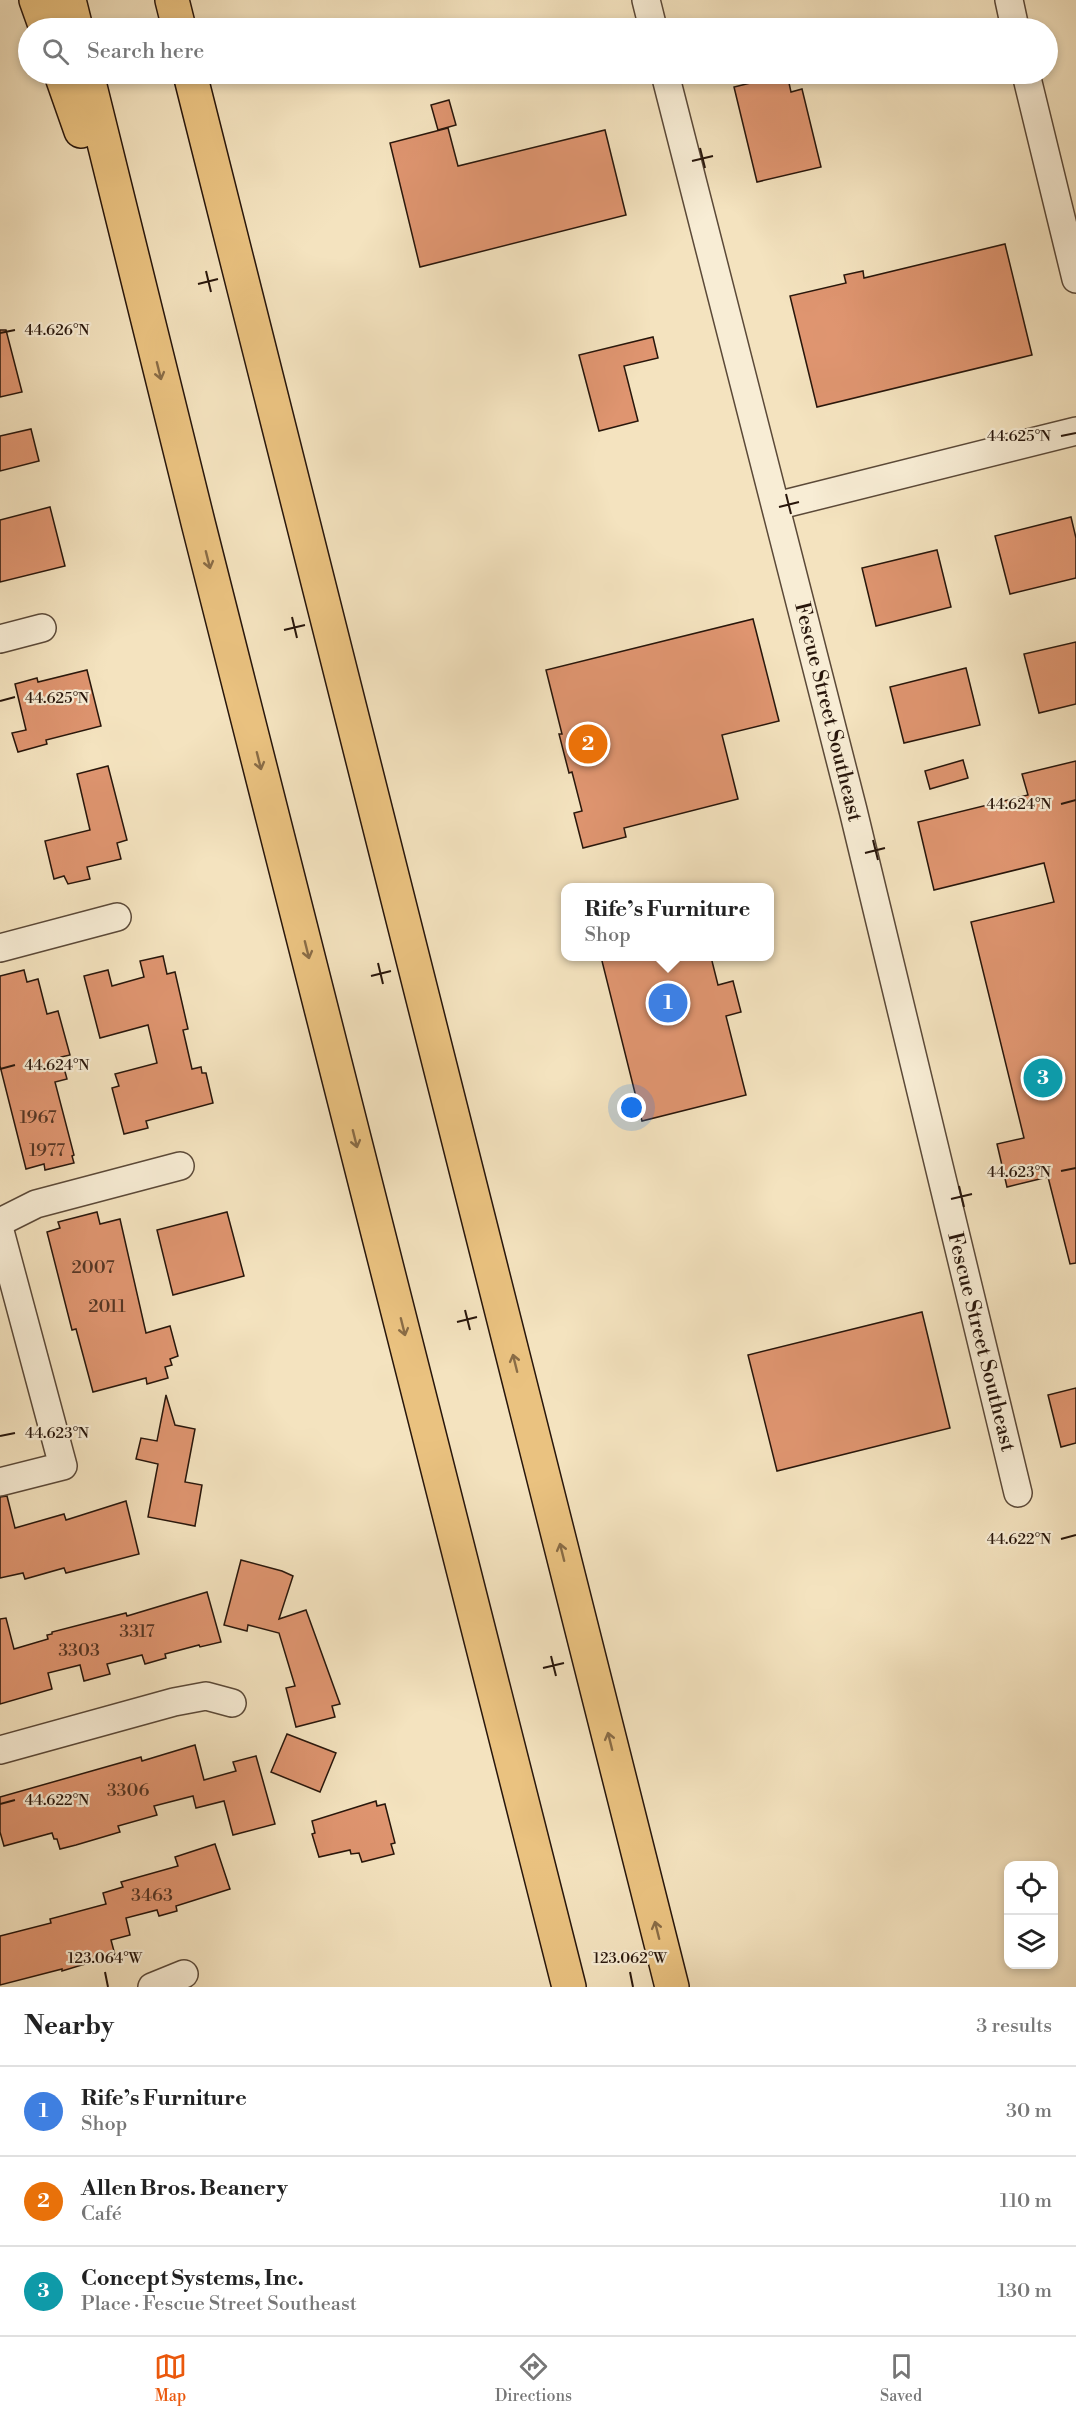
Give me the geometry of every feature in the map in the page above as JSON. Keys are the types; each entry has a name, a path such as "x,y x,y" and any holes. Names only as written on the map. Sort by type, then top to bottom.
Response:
{"highway":[{"path":"36,0 42,18"},
{"path":"69,0 74,18"},
{"path":"171,0 176,18"},
{"path":"64,84 145,314"},
{"path":"89,84 145,314 569,1987"},
{"path":"193,84 672,1987"}],"street":[{"path":"646,0 650,18"},
{"path":"1009,0 1014,18"},
{"name":"Fescue Street Southeast","path":"668,84 853,810 1018,1493"},
{"path":"1028,84 1076,279"},
{"path":"776,506 1076,430"},
{"path":"0,639 42,628"},
{"path":"0,948 117,917"},
{"path":"0,1222 36,1204 180,1166"},
{"path":"0,1232 63,1466 0,1482"},
{"path":"0,1750 174,1702 206,1696 232,1703"},
{"path":"152,1987 184,1974"}],"building":[{"path":"746,84 789,84 791,92 802,89 821,167 757,182 734,87"},
{"path":"449,100 456,125 438,130 431,105"},
{"path":"448,128 458,166 605,130 626,215 420,267 390,143"},
{"path":"1005,244 1032,355 817,407 790,296 846,283 844,275 863,271 864,278"},
{"path":"0,330 6,330 22,392 0,397"},
{"path":"653,337 658,358 624,366 638,421 599,431 579,355"},
{"path":"31,429 39,461 0,471 0,436"},
{"path":"50,507 65,566 0,582 0,520"},
{"path":"1071,517 1076,538 1076,578 1010,594 995,536"},
{"path":"937,550 951,607 876,626 862,568"},
{"path":"753,619 779,721 722,735 738,799 624,828 626,837 583,848 574,813 582,811 559,734 562,734 546,670"},
{"path":"1076,642 1076,704 1039,713 1024,654"},
{"path":"966,668 980,725 904,743 890,687"},
{"path":"87,670 101,726 46,740 47,744 18,752 12,733 26,730 15,684 37,678 38,682"},
{"path":"963,760 968,778 930,789 925,771"},
{"path":"1076,761 1076,1263 1070,1264 1048,1177 1007,1187 997,1144 1024,1138 971,922 1054,902 1044,863 934,890 918,822 1028,795 1022,774"},
{"path":"108,766 127,840 117,843 121,859 87,867 90,879 68,884 64,876 54,879 45,841 90,830 77,774"},
{"path":"163,956 167,974 175,972 188,1029 183,1030 192,1069 201,1067 202,1073 206,1073 213,1103 146,1121 148,1128 124,1134 112,1088 119,1086 115,1074 157,1063 148,1025 100,1038 84,976 108,970 112,986 144,977 140,961"},
{"path":"602,961 712,961 718,985 733,981 741,1012 726,1016 746,1095 642,1121"},
{"path":"24,970 27,982 38,979 47,1014 58,1011 70,1055 61,1057 67,1079 55,1082 74,1155 72,1156 74,1163 45,1170 44,1164 26,1169 0,1066 0,976"},
{"path":"97,1212 100,1224 120,1219 146,1333 170,1326 178,1356 170,1359 172,1365 165,1367 168,1378 147,1384 146,1378 93,1392 76,1329 72,1330 47,1232 60,1228 58,1222"},
{"path":"227,1212 244,1276 173,1295 157,1230"},
{"path":"922,1312 950,1428 777,1471 748,1355"},
{"path":"1076,1388 1076,1443 1061,1447 1048,1395"},
{"path":"166,1395 175,1425 195,1429 185,1482 202,1485 195,1526 148,1517 158,1464 136,1459 141,1438 157,1441"},
{"path":"7,1496 15,1528 64,1514 66,1520 126,1501 139,1554 66,1573 64,1568 25,1579 23,1573 0,1578 0,1497"},
{"path":"241,1560 293,1576 279,1619 306,1610 340,1704 332,1706 335,1717 296,1727 286,1688 295,1686 279,1633 248,1625 247,1631 224,1625"},
{"path":"207,1592 221,1642 165,1654 166,1658 145,1664 142,1655 107,1664 110,1674 84,1681 80,1665 48,1673 52,1689 0,1704 0,1619 6,1618 14,1649 48,1639 47,1635 52,1632 126,1613 127,1616"},
{"path":"287,1734 336,1753 320,1792 271,1772"},
{"path":"195,1745 204,1780 236,1771 233,1762 256,1756 275,1824 233,1835 224,1801 196,1808 193,1796 154,1806 157,1815 118,1826 120,1832 76,1845 60,1849 52,1833 4,1846 0,1832 0,1797 141,1757 142,1761"},
{"path":"376,1801 377,1806 385,1804 395,1843 391,1844 394,1854 362,1862 359,1853 351,1854 350,1850 319,1857 312,1834 315,1833 312,1821"},
{"path":"215,1844 230,1889 176,1906 177,1911 159,1916 157,1910 126,1918 130,1935 111,1940 115,1955 62,1971 62,1969 0,1985 0,1936 51,1923 50,1919 106,1904 103,1893 123,1887 121,1882 178,1866 175,1857"}],"place":[{"name":"Allen Bros. Beanery","path":"588,744"},
{"name":"Rife’s Furniture","path":"668,1003"},
{"name":"Concept Systems, Inc.","path":"1043,1078"}]}
